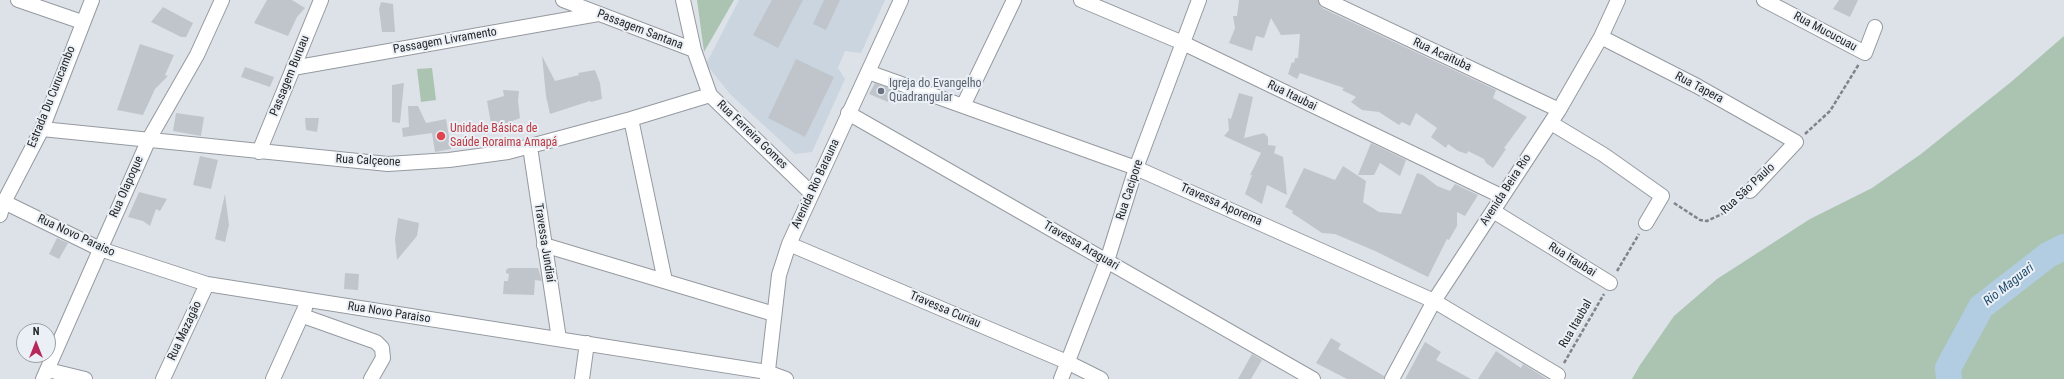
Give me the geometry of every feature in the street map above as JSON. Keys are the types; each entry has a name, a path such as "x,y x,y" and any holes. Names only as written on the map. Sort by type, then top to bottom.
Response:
{"street":[{"path":"18,0 82,22"},
{"name":"Estrada Du Curucambo","path":"2,208 42,129 82,22 92,0"},
{"name":"Rua Olapoque","path":"45,374 149,139 197,55 222,0"},
{"name":"Passagem Buruau","path":"259,152 321,0"},
{"name":"Passagem Santana","path":"563,0 694,50"},
{"name":"Rua Ferreira Gomes","path":"683,0 694,50 710,95 812,194"},
{"name":"Avenida Rio Barauna","path":"767,376 779,275 788,244 901,0"},
{"path":"963,106 1014,0"},
{"name":"Rua Itaubai","path":"1081,0 1183,43 1500,196"},
{"name":"Rua Cacipore","path":"1061,379 1107,261 1136,168 1199,0"},
{"name":"Rua Acaituba","path":"1326,0 1559,110"},
{"name":"Rua Mucucuau","path":"1764,0 1865,53"},
{"name":"Avenida Beira Rio","path":"1392,379 1434,301 1493,211 1500,196 1559,110 1601,37 1616,1"},
{"name":"Passagem Livramento","path":"293,68 598,14"},
{"path":"1865,53 1875,27"},
{"name":"Rua Tapera","path":"1601,37 1697,86 1796,142"},
{"name":"Travessa Aporema","path":"868,72 1136,168 1434,301 1558,374"},
{"name":"Rua Calçeone","path":"42,129 388,164 449,160 508,152 631,119 710,95"},
{"name":"Travessa Araguari","path":"848,113 1313,379"},
{"path":"631,119 665,281"},
{"path":"1551,123 1604,155 1662,196 1646,223"},
{"name":"Rua São Paulo","path":"1750,191 1796,142"},
{"name":"Travessa Jundiaí","path":"530,147 559,339"},
{"name":"Rua Novo Paraiso","path":"2,208 100,249 207,284 307,301 587,343 786,379"},
{"name":"Rua Itaubai","path":"1493,211 1610,283"},
{"name":"Travessa Curiau","path":"788,244 1067,362 1101,379"},
{"path":"544,245 774,314"},
{"name":"Rua Mazagão","path":"163,379 207,284"},
{"path":"274,379 303,316 307,301"},
{"path":"303,316 376,342 382,348 382,358 370,379"},
{"path":"582,379 587,343"},
{"path":"45,374 85,379"}],"path":[{"path":"1796,142 1830,111 1853,77 1865,53"},
{"name":"Rua São Paulo","path":"1662,196 1700,220 1707,221 1728,211 1750,191"},
{"path":"1610,283 1646,223"},
{"name":"Rua Itaubal","path":"1558,374 1610,283"}],"shaded area":[{"path":"739,0 885,0 861,53 845,51 838,68 845,79 812,152 795,154 730,94 706,64"}],"green space":[{"path":"697,0 734,0 704,52"},
{"path":"2064,36 2064,379 1632,379 1674,316 1717,279 1810,219 1872,188 1921,154 2011,82"},
{"path":"432,68 436,100 421,102 417,69"}],"building":[{"path":"267,0 292,0 305,8 297,17 288,36 254,23"},
{"path":"772,0 803,0 778,48 753,35"},
{"path":"824,0 840,0 826,30 813,24"},
{"path":"1239,0 1318,0 1322,8 1496,90 1493,98 1527,117 1504,148 1506,149 1493,168 1486,163 1484,159 1468,151 1467,154 1458,151 1448,144 1446,148 1431,137 1437,128 1416,113 1410,126 1402,122 1399,125 1379,112 1362,110 1351,102 1356,97 1342,90 1344,88 1300,73 1297,79 1288,74 1292,62 1294,63 1295,58 1298,58 1300,34 1281,35 1271,18 1264,38 1256,36 1252,51 1229,43 1235,28 1233,16 1237,16"},
{"path":"1839,0 1858,0 1850,17 1833,9"},
{"path":"381,2 393,4 395,32 382,32 379,9"},
{"path":"163,7 193,23 186,37 181,37 151,22"},
{"path":"140,44 174,55 165,75 168,76 155,89 143,115 117,110"},
{"path":"542,56 555,81 579,75 578,73 595,70 600,83 602,99 590,101 550,114 546,96"},
{"path":"796,59 834,77 805,137 768,118"},
{"path":"245,67 274,77 270,87 241,77"},
{"path":"404,83 400,123 392,122 392,85"},
{"name":"Igreja do Evangelho Quadrangular","path":"875,83 893,90 888,102 869,94"},
{"path":"503,90 519,91 518,101 520,118 492,129 487,101 504,96"},
{"path":"1239,93 1253,97 1244,138 1264,133 1268,137 1268,145 1276,146 1274,153 1283,157 1287,195 1267,185 1262,204 1245,194 1252,175 1250,175 1261,153 1224,136 1229,130 1228,118 1231,119"},
{"path":"408,106 418,106 426,123 446,119 451,149 435,152 432,133 403,137 402,128 409,127"},
{"path":"176,113 204,117 201,136 173,131"},
{"path":"305,118 319,118 317,132 306,130"},
{"path":"1371,143 1406,160 1400,176 1380,163 1374,175 1358,175"},
{"path":"200,156 218,160 211,189 193,185"},
{"path":"1343,166 1366,181 1363,202 1379,212 1401,214 1417,173 1423,175 1437,186 1450,191 1455,184 1478,195 1465,216 1457,212 1457,226 1449,240 1447,239 1428,277 1375,251 1335,234 1322,233 1292,213 1293,211 1285,207 1304,168 1335,180"},
{"path":"139,192 167,199 160,211 156,209 150,226 143,221 128,217"},
{"path":"225,194 229,225 225,242 215,239"},
{"path":"398,218 419,223 417,236 397,260 395,239"},
{"path":"57,238 68,243 59,259 49,254"},
{"path":"509,268 538,268 542,281 535,280 534,295 503,294 504,281 508,281 509,274 506,273 506,270"},
{"path":"345,273 359,274 358,290 344,289"},
{"path":"1331,338 1341,344 1338,349 1384,376 1384,379 1347,379 1316,363"},
{"path":"1425,342 1441,352 1436,360 1471,379 1405,379"},
{"path":"1496,351 1521,368 1523,364 1547,379 1478,379"},
{"path":"1252,354 1262,360 1251,379 1238,379"}],"waterway":[{"name":"Rio Maguari","path":"1949,379 1948,368 1981,307 2048,255 2064,247"}],"place":[{"name":"Igreja do Evangelho Quadrangular","path":"881,91"},
{"name":"Unidade Básica de Saúde Roraima Amapá","path":"441,136"}]}
